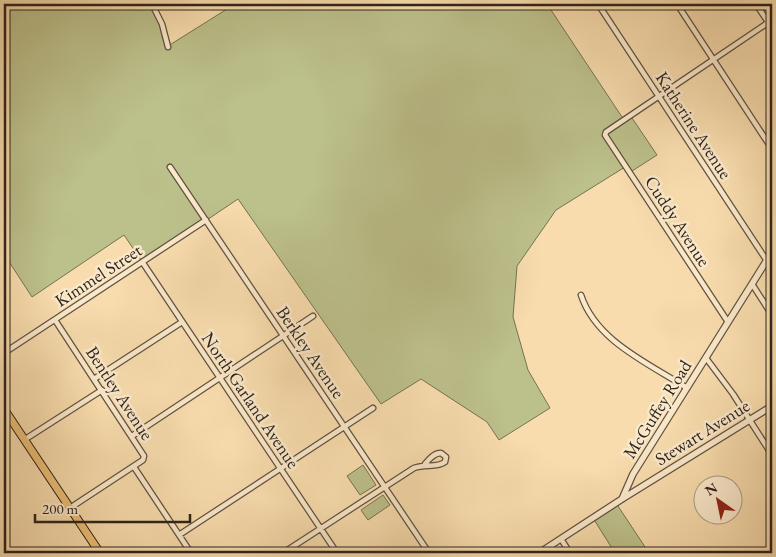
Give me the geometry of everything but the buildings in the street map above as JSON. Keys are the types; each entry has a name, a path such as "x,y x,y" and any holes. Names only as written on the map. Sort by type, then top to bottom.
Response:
{"main road":[{"path":"4,409 100,553"}],"street":[{"path":"152,4 162,24 168,46"},
{"name":"Katherine Avenue","path":"598,4 767,261"},
{"path":"677,4 772,149"},
{"path":"756,4 770,22 772,28"},
{"path":"658,96 770,22"},
{"name":"Cuddy Avenue","path":"658,96 604,135 728,322"},
{"name":"Berkley Avenue","path":"170,167 429,553"},
{"name":"Kimmel Street","path":"4,353 206,220"},
{"name":"McGuffey Road","path":"622,499 633,474 772,252"},
{"name":"North Garland Avenue","path":"143,262 337,553"},
{"path":"752,284 772,315"},
{"path":"581,294 593,320 610,338 687,388"},
{"path":"132,436 313,316"},
{"name":"Bentley Avenue","path":"55,320 144,456 143,460 134,467 191,553"},
{"path":"94,379 182,322"},
{"path":"706,358 733,394 772,455"},
{"path":"24,440 102,390"},
{"name":"Stewart Avenue","path":"622,499 772,406"},
{"path":"179,535 373,408"},
{"path":"283,553 414,468 424,464"},
{"path":"70,508 134,467"},
{"path":"539,553 622,499"},
{"path":"560,539 570,553"}],"green space":[{"path":"4,4 152,4 168,46 235,4 547,4 624,120 630,115 657,155 629,173 625,167 556,210 517,266 513,317 528,370 550,408 499,440 487,422 421,379 381,404 238,199 143,263 124,235 32,297 4,254"},
{"path":"363,465 376,485 360,495 347,476"},
{"path":"383,495 390,505 368,520 361,510"},
{"path":"616,503 649,553 615,553 593,518"}]}
